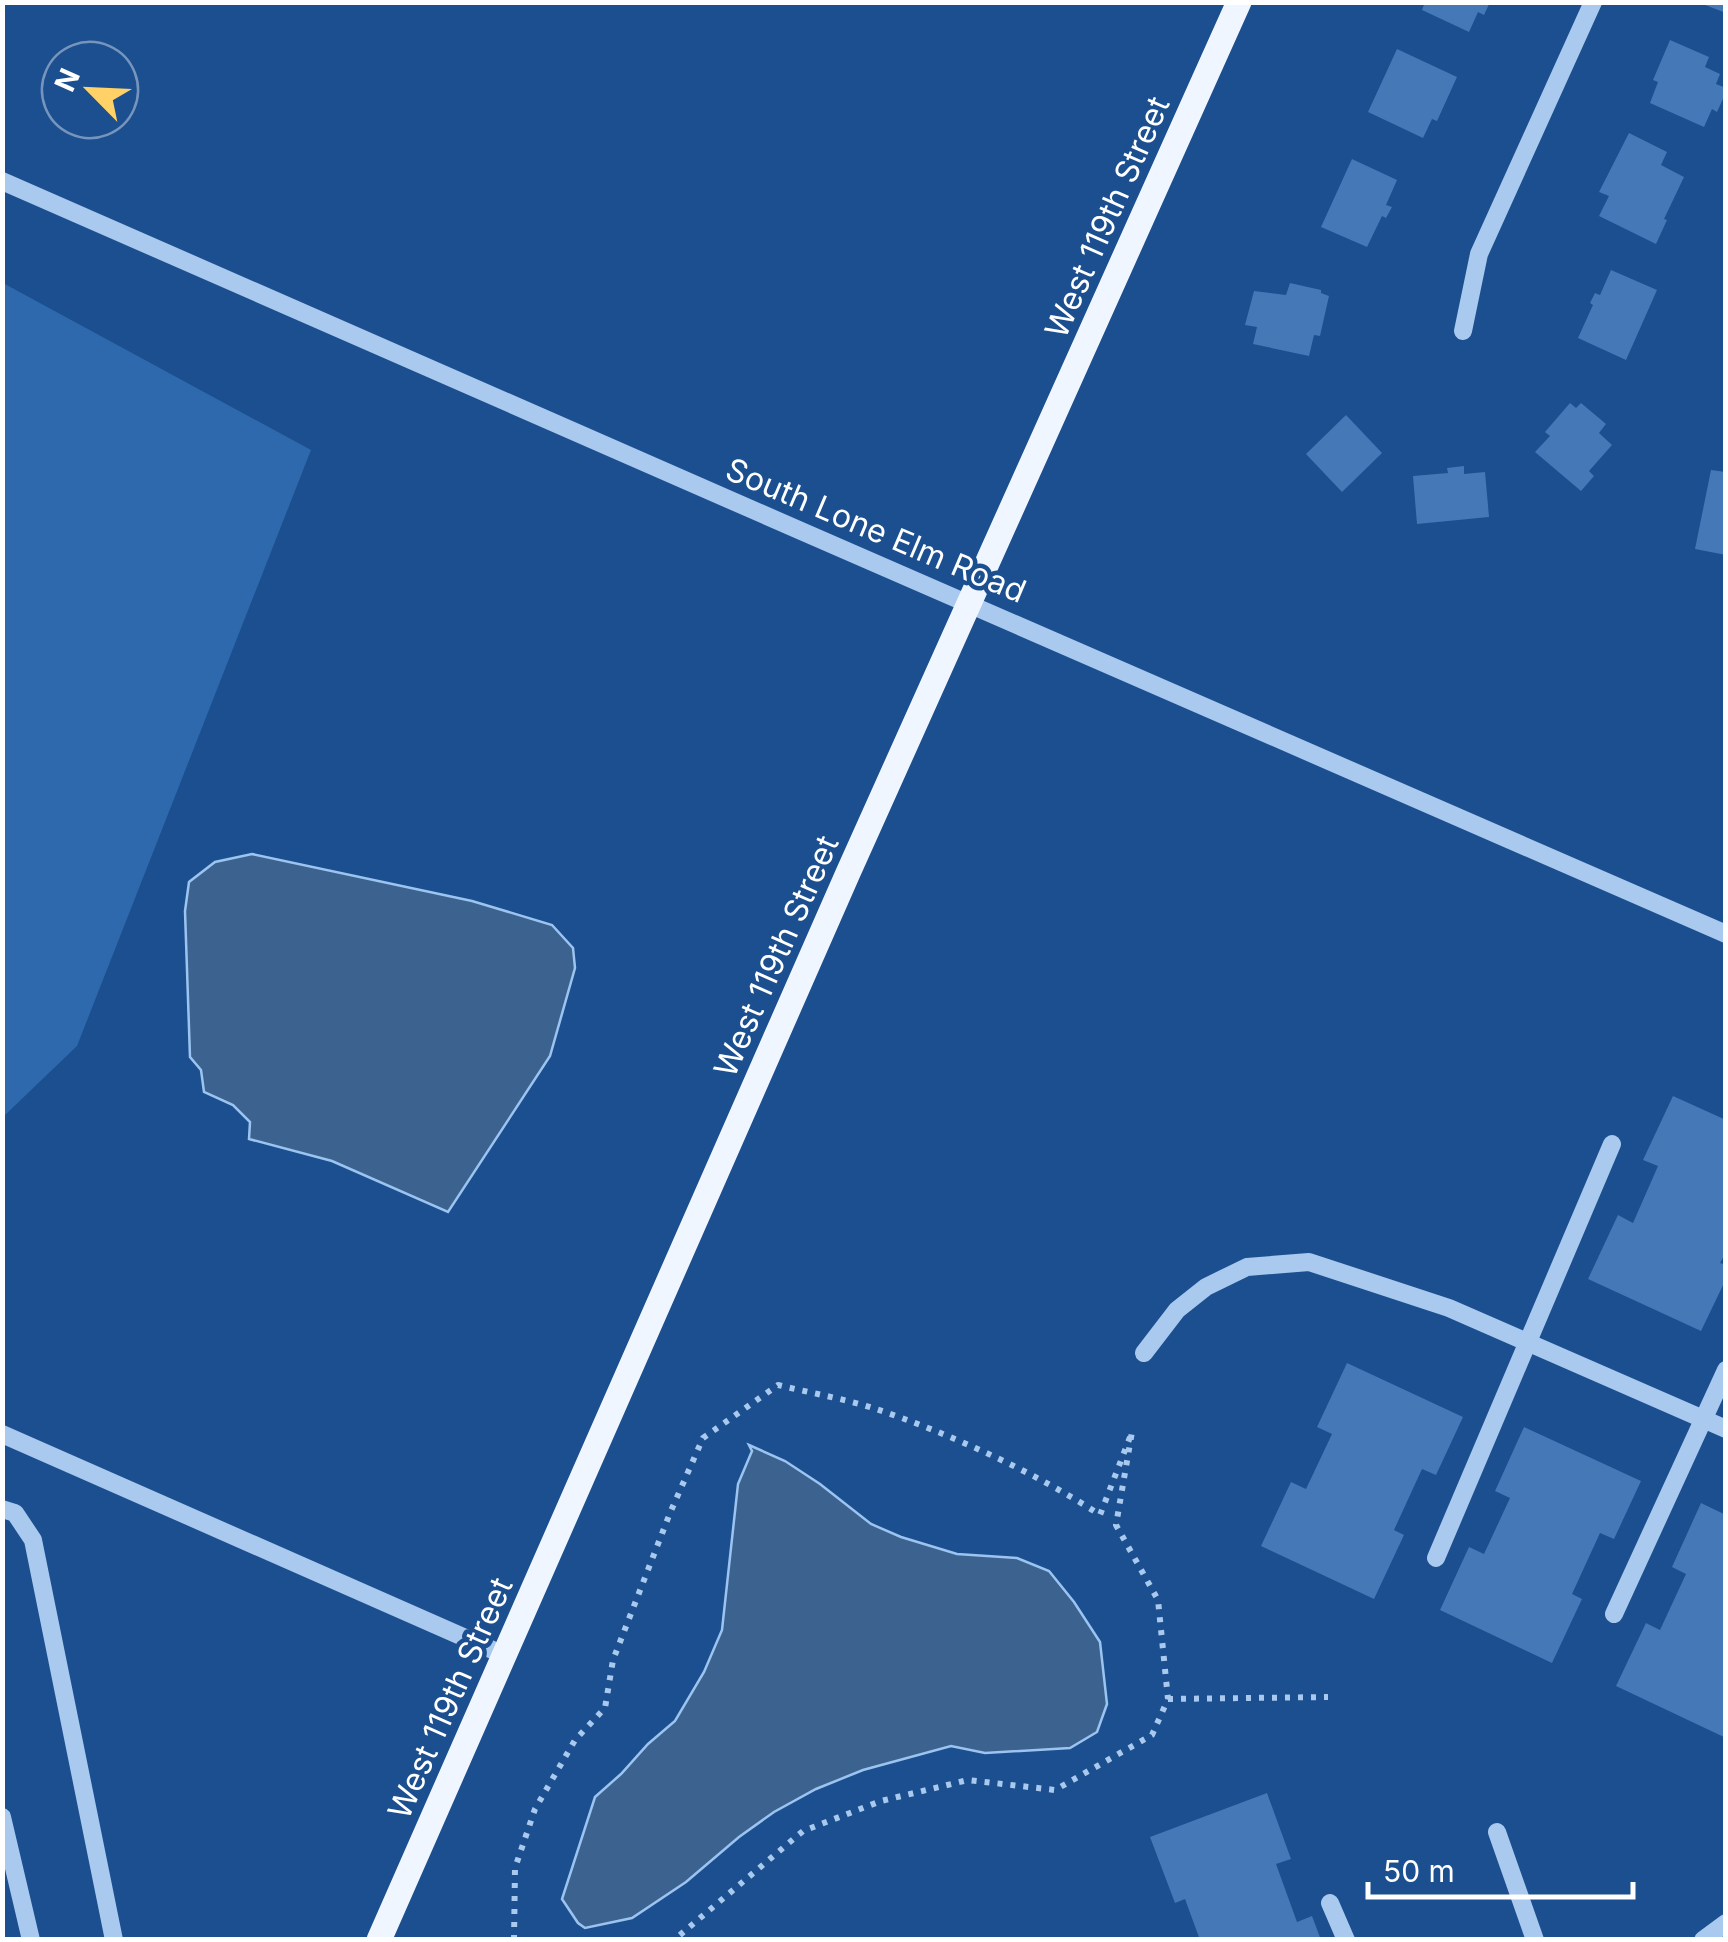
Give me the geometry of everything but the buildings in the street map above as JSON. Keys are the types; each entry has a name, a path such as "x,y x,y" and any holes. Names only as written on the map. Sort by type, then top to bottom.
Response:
{"main road":[{"name":"West 119th Street","path":"379,1940 968,602 1239,2"}],"street":[{"path":"1463,331 1479,254 1593,2"},
{"name":"South Lone Elm Road","path":"2,180 1726,934"},
{"path":"1436,1558 1612,1144"},
{"path":"1144,1353 1177,1310 1206,1287 1247,1267 1309,1262 1449,1308 1726,1429"},
{"path":"1614,1614 1726,1370"},
{"path":"2,1434 504,1655"},
{"path":"2,1509 15,1513 33,1540 114,1940"},
{"path":"2,1818 31,1940"},
{"path":"1497,1832 1535,1940"},
{"path":"1330,1903 1346,1940"},
{"path":"1703,1940 1726,1923"}],"path":[{"path":"514,1940 515,1868 536,1809 575,1740 605,1708 613,1660 703,1438 778,1385 876,1409 976,1449 1075,1498 1100,1515 1132,1432 1116,1525 1158,1600 1168,1699 1152,1736 1056,1790 968,1780 881,1801 803,1831 674,1940"},
{"path":"1168,1699 1328,1697"}],"shaded area":[{"path":"3,283 311,450 77,1046 3,1117"},
{"path":"252,854 472,901 552,925 573,948 575,968 550,1056 448,1212 332,1161 249,1139 250,1122 233,1105 204,1092 201,1070 190,1057 185,911 189,882 215,862"},
{"path":"749,1445 785,1461 871,1524 901,1537 957,1554 1017,1558 1049,1571 1100,1642 1107,1704 1097,1732 1070,1748 985,1753 951,1746 863,1770 816,1789 774,1812 686,1882 632,1918 585,1928 562,1899 595,1797 675,1721 704,1672 722,1630 738,1484 752,1451"}]}
